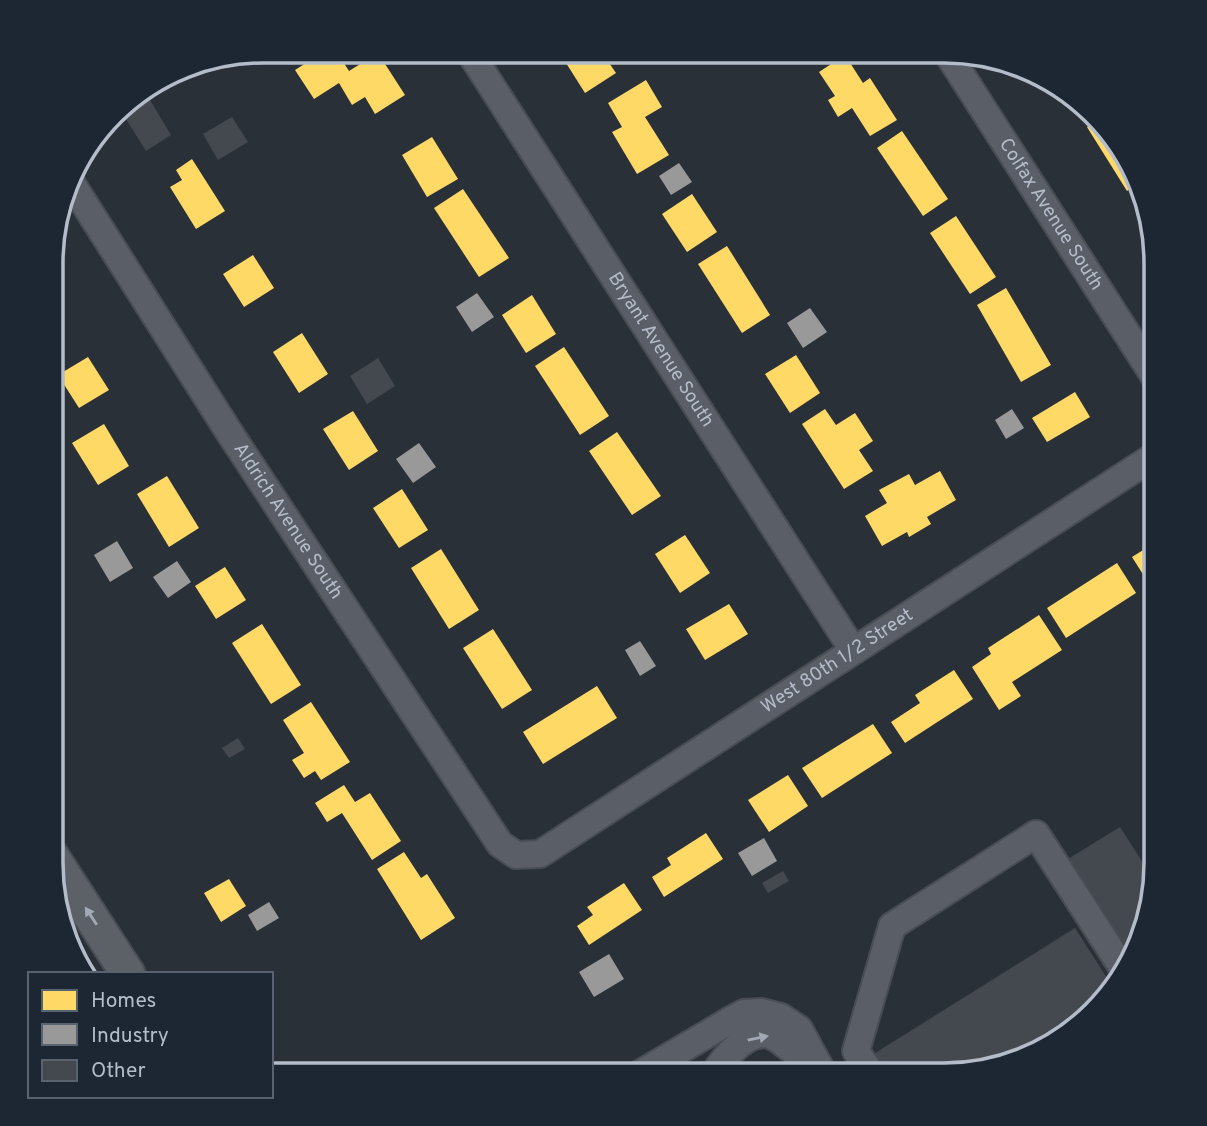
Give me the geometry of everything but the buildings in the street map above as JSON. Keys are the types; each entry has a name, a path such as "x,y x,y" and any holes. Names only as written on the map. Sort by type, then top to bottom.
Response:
{"main road":[{"path":"63,874 127,972"}],"street":[{"name":"Bryant Avenue South","path":"477,63 853,650"},
{"name":"Colfax Avenue South","path":"954,63 1144,360"},
{"name":"Aldrich Avenue South","path":"76,191 229,432 492,833 500,844 516,855"},
{"name":"West 80th 1/2 Street","path":"516,855 540,854 1144,463"},
{"path":"864,1063 856,1051 892,926 1036,834 1118,961"},
{"path":"656,1063 744,1013 762,1012 782,1017 799,1028 817,1063"},
{"path":"723,1063 736,1046 762,1035 772,1036 794,1054 812,1063"}]}
